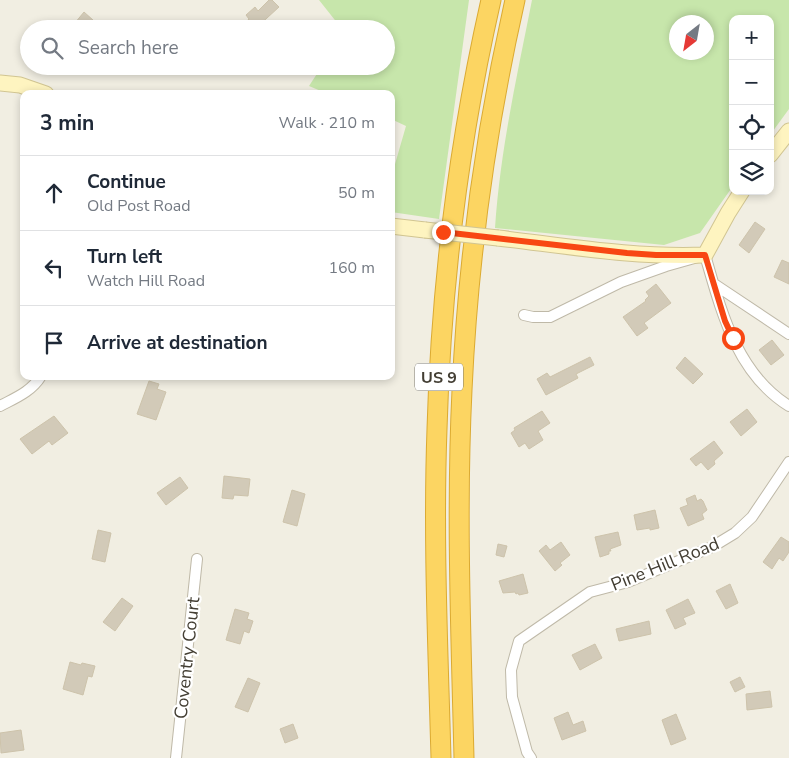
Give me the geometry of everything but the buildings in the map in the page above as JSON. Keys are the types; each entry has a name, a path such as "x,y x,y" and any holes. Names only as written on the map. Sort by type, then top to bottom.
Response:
{"highway":[{"name":"US 9","path":"441,758 435,497 440,349 447,266 457,190 470,104 491,0"},
{"name":"US 9","path":"464,758 459,533 464,351 476,228 486,151 515,0"}],"street":[{"path":"0,83 20,85 34,90"},
{"path":"774,150 789,131"},
{"path":"739,195 723,220 705,255 725,321 740,355 758,379 789,406"},
{"path":"395,226 627,253 705,255"},
{"path":"524,315 550,317 621,282 705,255"},
{"path":"714,284 789,334"},
{"path":"0,406 25,393 38,380"},
{"name":"Pine Hill Road","path":"531,758 527,752 512,697 511,670 519,641 590,592 628,582 712,547 735,533 752,517 789,462"},
{"name":"Coventry Court","path":"176,758 197,558"}],"green space":[{"path":"319,0 469,0 439,219 395,213 395,164 406,126 395,121 395,90 318,90 309,86 316,75 395,75 395,20 335,20"},
{"path":"532,0 789,0 789,109 774,130 774,15 729,15 729,192 700,233 664,245 495,228 497,199 515,85"}],"route":[{"path":"443,232 627,253 681,256 705,255 725,321 733,338"}]}
